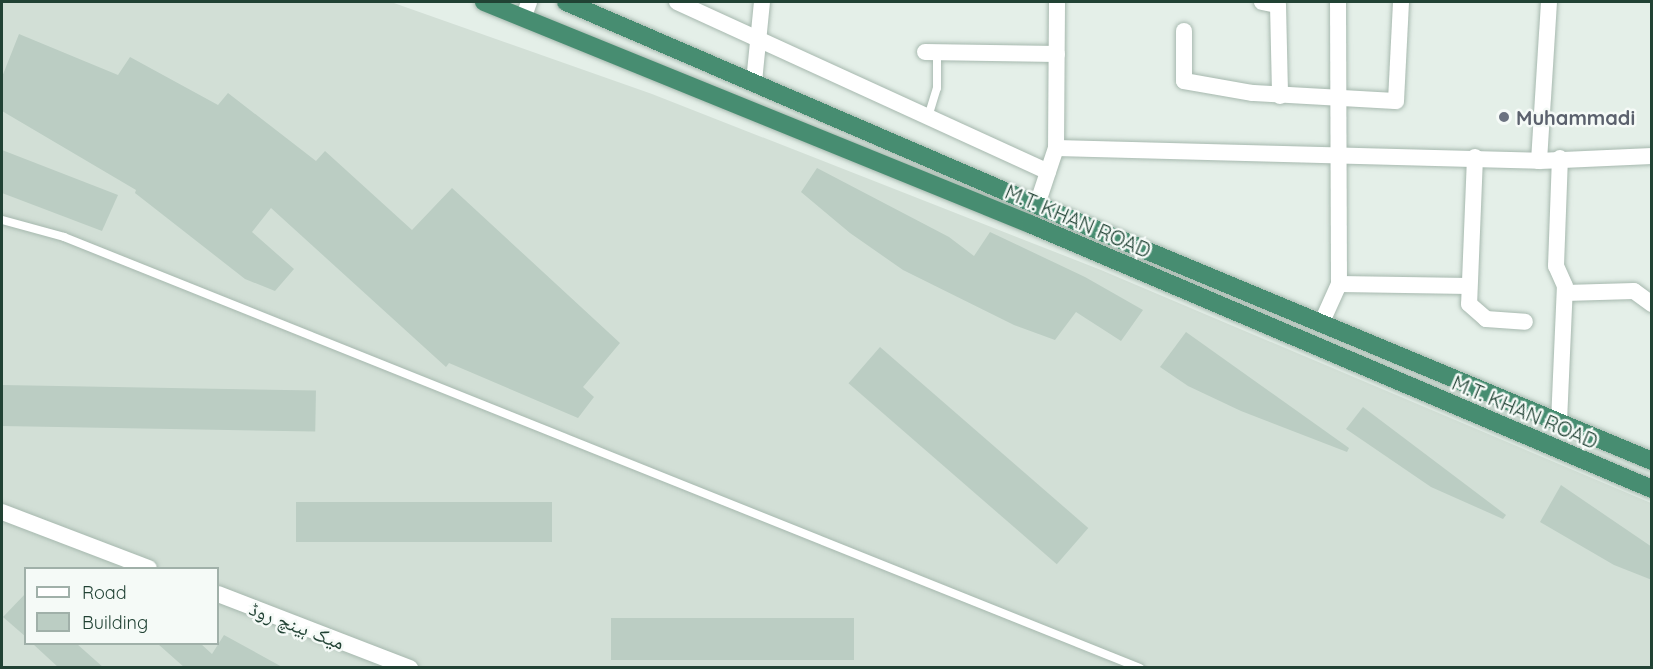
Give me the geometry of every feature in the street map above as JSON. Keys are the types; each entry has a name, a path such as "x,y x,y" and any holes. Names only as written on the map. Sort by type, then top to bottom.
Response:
{"highway":[{"name":"M.T. KHAN ROAD","path":"484,2 526,9 1652,489"},
{"name":"M.T. KHAN ROAD","path":"566,2 1037,205 1652,460"}],"street":[{"path":"677,2 698,7 758,41 1048,172"},
{"path":"754,82 762,2"},
{"path":"1037,205 1056,148 1057,2"},
{"path":"1262,2 1278,5 1280,96"},
{"path":"1321,324 1339,284 1336,154 1338,2"},
{"path":"1184,31 1184,81 1280,96 1337,101 1396,101 1401,2"},
{"path":"1539,161 1549,2"},
{"path":"931,52 1057,54"},
{"path":"1056,148 1475,157 1539,161 1560,158 1652,156"},
{"path":"1475,157 1469,304 1486,319 1525,322"},
{"path":"1559,422 1565,293 1556,266 1560,158"},
{"path":"1339,284 1469,286"},
{"path":"1565,293 1634,291 1652,304"},
{"path":"2,512 146,567"},
{"name":"میک ہینچ روڈ","path":"219,594 410,668"}],"lane":[{"path":"928,118 937,88 931,52"},
{"path":"2,220 64,237 1140,668"}],"shaded area":[{"path":"2,2 391,2 652,94 1101,270 1651,503 1651,667 2,667"}],"building":[{"path":"19,34 118,75 130,57 218,105 228,93 316,161 325,151 412,230 452,188 620,343 583,387 594,397 578,418 449,363 446,367 271,208 252,232 294,269 275,291 245,279 135,193 136,190 2,111 2,77"},
{"path":"2,150 118,195 102,231 2,193"},
{"path":"817,168 949,237 974,256 990,232 1085,277 1143,310 1121,341 1076,312 1055,340 1014,325 903,270 850,233 801,192"},
{"path":"1186,332 1349,448 1347,452 1241,411 1188,386 1160,367"},
{"path":"880,347 1088,528 1057,564 849,383"},
{"path":"2,385 316,390 315,431 2,426"},
{"path":"1363,407 1506,515 1503,519 1431,487 1346,429"},
{"path":"1561,485 1652,547 1652,580 1614,565 1540,522"},
{"path":"296,502 552,502 552,542 296,542"},
{"path":"24,595 24,635 3,617"},
{"path":"611,618 854,618 854,660 611,660"},
{"path":"224,635 284,668 185,668 159,645 202,645 212,654"},
{"path":"34,645 78,645 104,668 59,668"}],"place":[{"name":"Muhammadi","path":"1504,117"}]}
